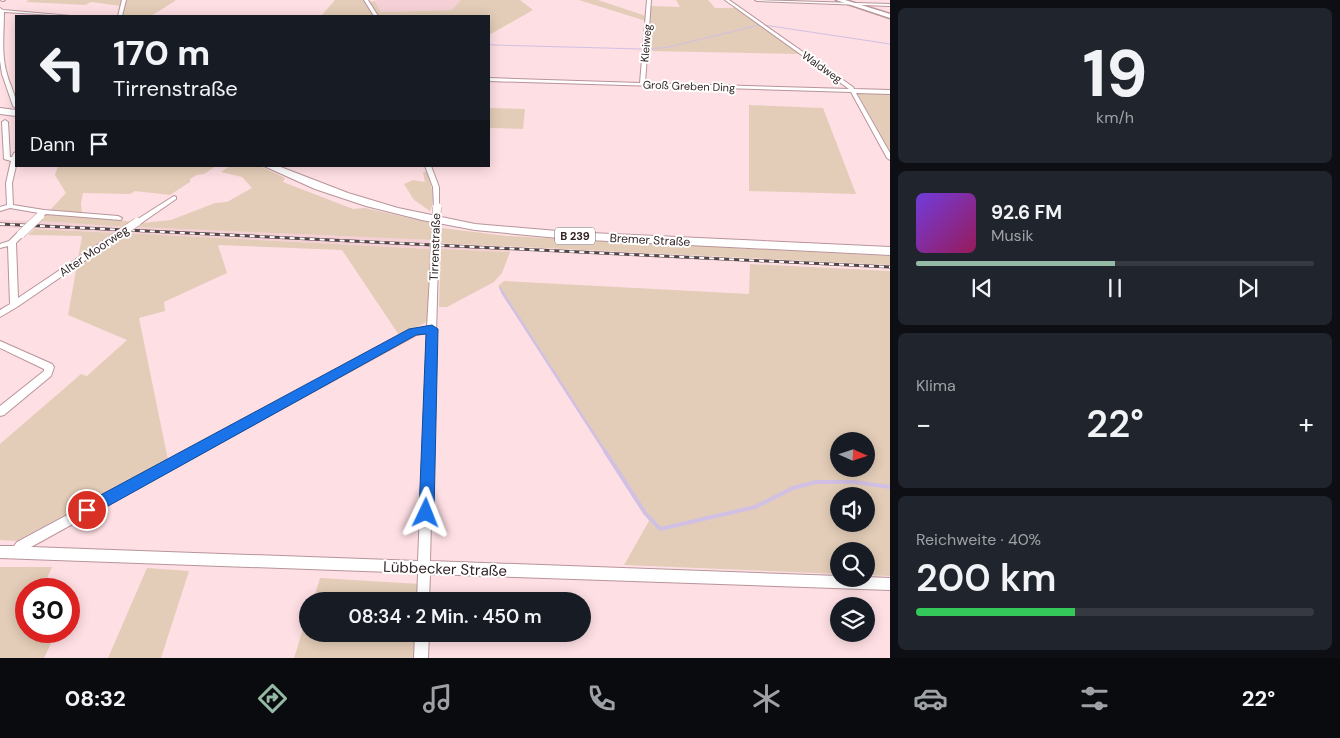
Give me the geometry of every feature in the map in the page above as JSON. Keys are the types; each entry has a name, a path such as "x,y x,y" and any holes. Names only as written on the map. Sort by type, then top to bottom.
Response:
{"main road":[{"path":"0,111 15,113"},
{"name":"Bremer Straße","path":"271,167 321,188 365,203 411,215 477,227 553,235 890,251"}],"street":[{"path":"120,15 124,0"},
{"path":"366,0 375,15"},
{"name":"Kleiweg","path":"642,85 649,0"},
{"name":"Waldweg","path":"727,0 853,91 890,158"},
{"path":"757,0 890,5"},
{"path":"839,0 890,16"},
{"path":"15,102 4,74 0,51 1,10 58,15"},
{"name":"Groß Greben Ding","path":"490,80 890,92"},
{"path":"5,122 7,159 15,156"},
{"path":"10,206 9,183 15,160"},
{"name":"Tirrenstraße","path":"425,568 437,207 436,187 428,167"},
{"name":"Alter Moorweg","path":"14,305 174,198"},
{"path":"0,209 10,206 42,214 118,218"},
{"path":"0,246 12,243 42,214"},
{"path":"0,314 14,305 12,243"},
{"path":"18,552 21,546 414,332 432,329"},
{"path":"0,344 49,367 48,373 0,412"},
{"name":"Lübbecker Straße","path":"0,552 890,584"},
{"path":"424,592 425,568"},
{"path":"421,658 422,642"}],"shaded area":[{"path":"29,0 123,0 121,6 91,2 85,5 26,2"},
{"path":"125,0 175,0 153,15 121,15"},
{"path":"335,0 364,0 374,15 322,15"},
{"path":"375,0 461,0 453,10 381,12"},
{"path":"461,0 520,0 533,10 490,34 490,15 378,15 369,2 375,1 381,12 452,10"},
{"path":"579,0 598,0 646,16 646,21"},
{"path":"676,0 708,0 715,8 737,8 801,54 647,51 651,6 680,7"},
{"path":"858,94 890,94 890,151"},
{"path":"749,105 823,108 856,194 749,191"},
{"path":"490,108 525,109 523,129 490,128"},
{"path":"58,167 214,167 204,174 190,179 190,182 170,195 135,191 130,194 83,193 81,203 82,216 134,222 127,227 40,221 66,193 55,175"},
{"path":"228,167 262,167 285,178 283,182 353,209 365,208 432,223 431,240 135,227 142,223 171,220 215,203 227,202 252,188 242,177 221,172"},
{"path":"423,172 427,172 432,192 433,202 430,211 414,200 404,184 413,180 425,182"},
{"path":"0,220 127,227 117,233 0,227"},
{"path":"135,227 431,240 430,249 126,233"},
{"path":"442,228 507,236 890,256 890,265 441,243"},
{"path":"34,229 117,233 78,259 82,236 28,235"},
{"path":"126,233 430,249 427,322 399,335 342,250 218,245 227,273 164,302 165,311 139,318 168,460 16,541 0,540 0,444 81,374 87,376 127,340 68,315 77,265"},
{"path":"441,243 510,246 510,252 441,249"},
{"path":"441,249 510,252 502,273 494,282 447,307 439,307"},
{"path":"750,264 890,271 890,576 875,575 875,542 830,542 830,574 624,565 649,521 498,286 504,281 749,294"},
{"path":"0,567 52,567 47,578 15,578 15,643 51,643 44,658 0,658"},
{"path":"147,568 189,571 161,658 108,658"},
{"path":"320,578 420,584 420,592 316,592"},
{"path":"299,642 417,642 416,658 294,658"}],"waterway":[{"path":"363,0 373,15"},
{"path":"650,49 669,47 759,25"},
{"path":"764,25 890,44"},
{"path":"490,44 641,49"},
{"path":"500,288 503,293"},
{"path":"502,292 606,453"},
{"path":"605,451 645,513 660,529 755,507 793,488 816,482 854,482 890,487"}],"railway":[{"path":"0,224 890,267"}],"route":[{"path":"87,510 414,332 432,329 426,513"}]}
